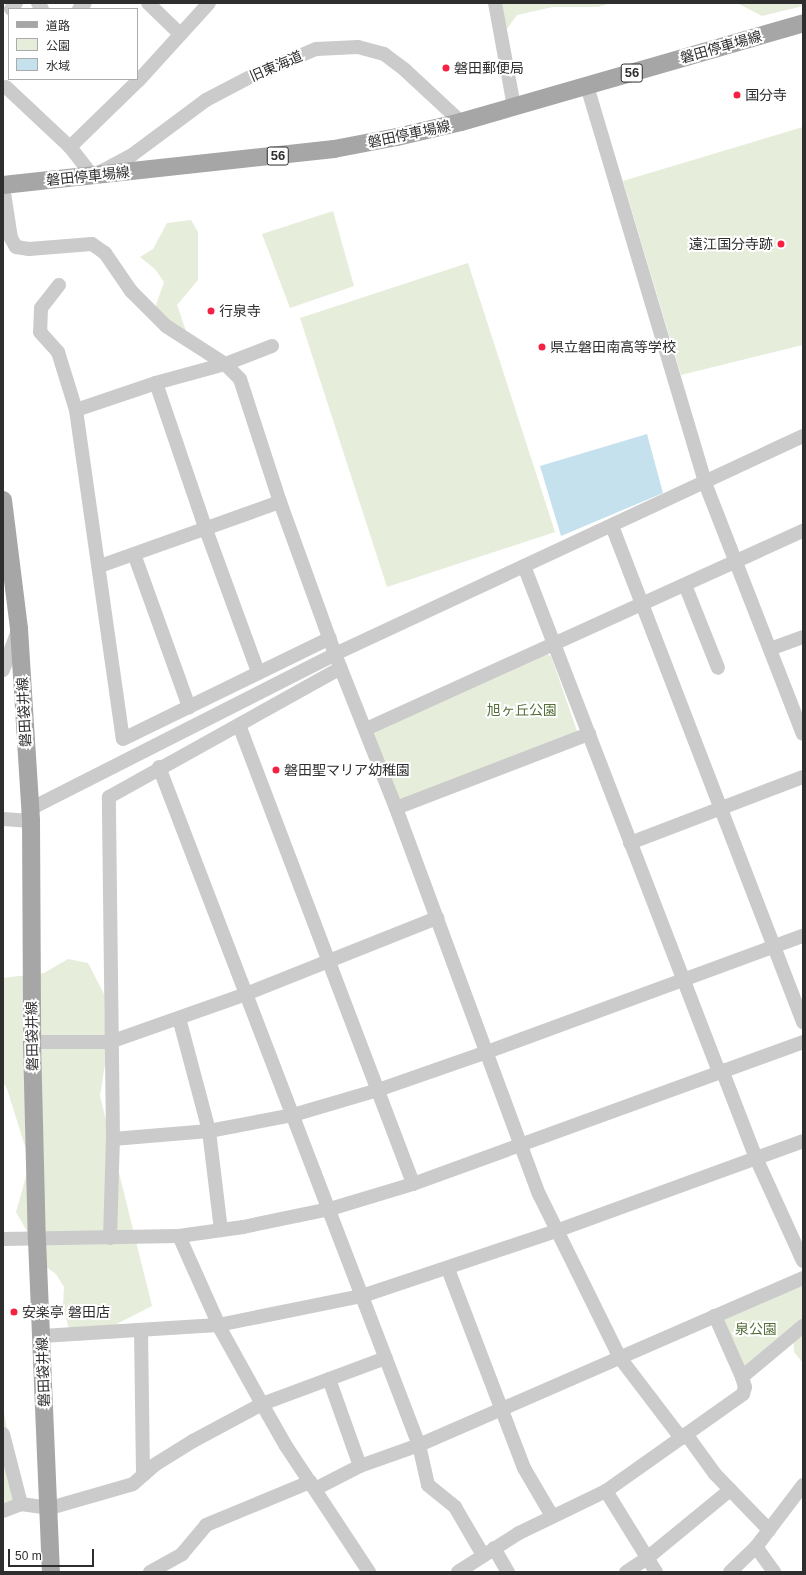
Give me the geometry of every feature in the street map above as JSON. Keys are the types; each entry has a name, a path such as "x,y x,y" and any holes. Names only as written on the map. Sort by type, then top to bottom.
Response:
{"main road":[{"name":"磐田停車場線","path":"3,185 334,149 461,122 803,23"},
{"name":"磐田袋井線","path":"3,500 19,629 30,815 32,1042 37,1240 50,1508 51,1572"}],"street":[{"path":"148,3 180,34"},
{"path":"70,146 139,80 209,3"},
{"path":"495,3 514,107"},
{"name":"旧東海道","path":"93,176 132,155 206,100 252,76 316,49 358,47 384,54 405,70 461,122"},
{"path":"7,85 70,146 93,176"},
{"path":"587,86 705,483 803,734"},
{"path":"3,185 11,238 16,247 29,249 92,244 105,253 131,291 166,326 225,364 240,379 280,502 335,654 366,729 396,808 539,1194 556,1231 620,1358 715,1474 769,1530"},
{"path":"58,285 41,308 40,332 58,352 76,410 100,566 123,739 330,638"},
{"path":"76,410 156,383 225,364 272,346"},
{"path":"156,383 205,527 258,672"},
{"path":"3,819 30,815 335,654 705,483 803,436"},
{"path":"100,566 205,527 280,502"},
{"path":"612,526 803,1022"},
{"path":"366,729 803,531"},
{"path":"134,554 189,707"},
{"path":"524,566 682,981 756,1158 803,1261"},
{"path":"685,585 718,668"},
{"path":"3,670 19,629"},
{"path":"770,649 803,637"},
{"path":"110,1238 113,1139 110,1042 109,797 159,767 239,725 341,668"},
{"path":"239,725 413,1184"},
{"path":"396,808 589,734"},
{"path":"159,767 330,1209 419,1445 428,1485 455,1507 489,1552 508,1572"},
{"path":"630,843 803,777"},
{"path":"32,1042 110,1042 246,994 437,918"},
{"path":"113,1139 209,1131 293,1115 378,1090 487,1052 803,936"},
{"path":"179,1018 209,1131 221,1230"},
{"path":"3,1239 37,1240 179,1236 221,1230 330,1209 413,1184 803,1042"},
{"path":"42,1336 218,1325 362,1296 448,1269 803,1141"},
{"path":"179,1236 218,1325 262,1404 369,1572"},
{"path":"448,1269 524,1468 552,1516"},
{"path":"150,1572 182,1554 206,1525 419,1445 803,1278"},
{"path":"458,1572 489,1552 552,1516 606,1491 743,1394 745,1387 742,1377 715,1316"},
{"path":"742,1377 803,1326"},
{"path":"141,1330 143,1476"},
{"path":"3,1511 21,1504 50,1508 132,1484 193,1441 262,1404 386,1358"},
{"path":"329,1379 360,1466"},
{"path":"3,1434 21,1504"},
{"path":"730,1572 756,1547 803,1485"},
{"path":"626,1572 646,1559 730,1490"},
{"path":"606,1491 646,1559 656,1572"},
{"path":"756,1547 774,1572"}],"green space":[{"path":"492,3 611,3 598,7 553,7 517,15 501,37"},
{"path":"737,3 803,3 803,6 762,16"},
{"path":"803,127 803,345 681,375 623,181"},
{"path":"333,211 354,286 290,308 262,234"},
{"path":"191,220 198,232 198,280 177,305 186,331 171,327 155,308 164,282 155,269 140,257 153,249 167,223"},
{"path":"468,263 555,532 387,587 300,318"},
{"name":"旭ヶ丘公園","path":"547,654 551,656 577,731 575,735 402,800 396,798 373,735 377,729"},
{"path":"68,959 88,963 104,994 106,1058 100,1096 152,1306 93,1336 72,1341 63,1306 64,1287 56,1274 38,1261 28,1233 16,1212 30,1162 7,1089 3,1082 3,978 44,973"},
{"name":"泉公園","path":"803,1278 803,1363 794,1352 793,1335 742,1377 715,1316"},
{"path":"3,1407 21,1504 3,1511"}],"water":[{"path":"647,434 663,493 561,536 540,466"}],"place":[{"name":"磐田郵便局","path":"446,68"},
{"name":"国分寺","path":"737,95"},
{"name":"遠江国分寺跡","path":"781,244"},
{"name":"行泉寺","path":"211,311"},
{"name":"県立磐田南高等学校","path":"542,347"},
{"name":"磐田聖マリア幼稚園","path":"276,770"},
{"name":"安楽亭 磐田店","path":"14,1312"}]}
